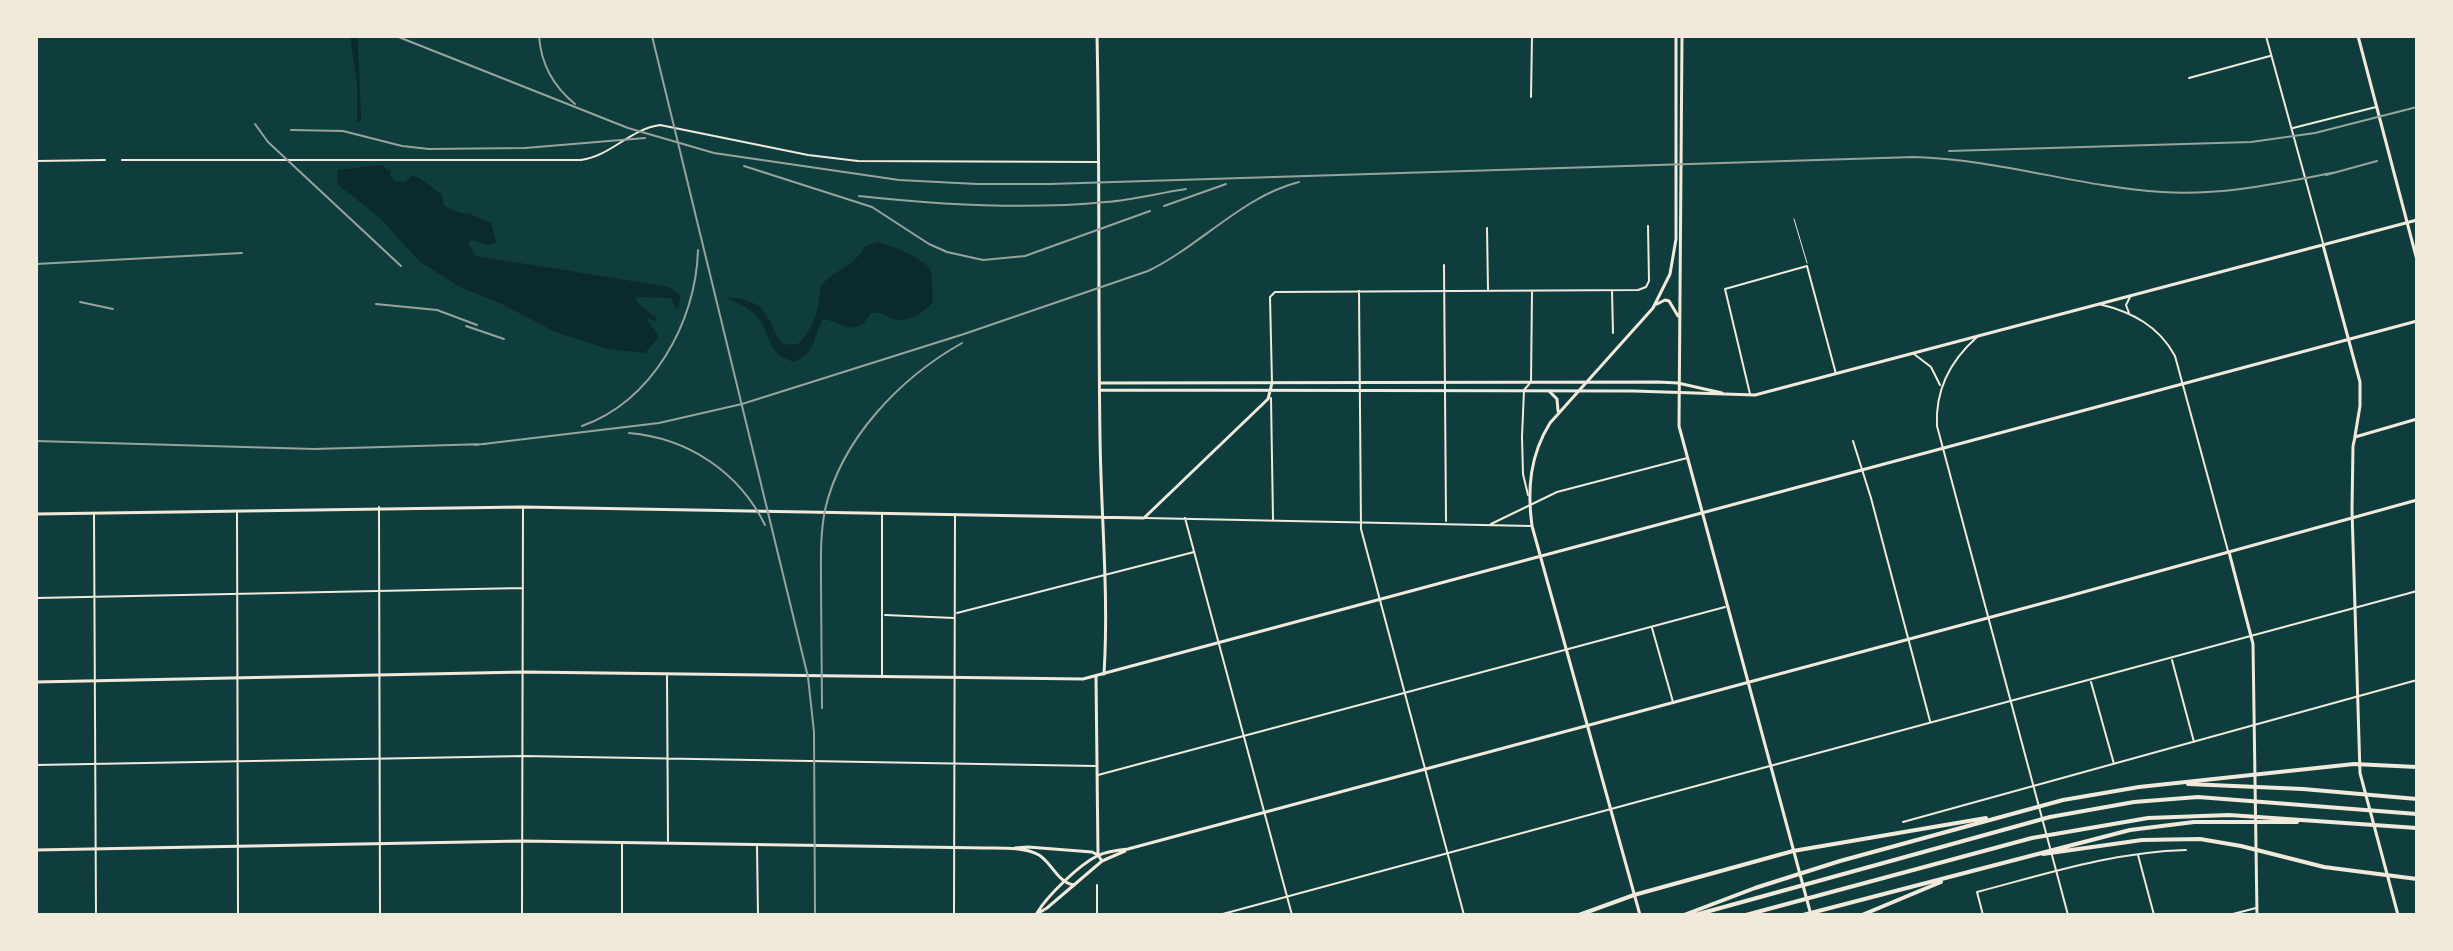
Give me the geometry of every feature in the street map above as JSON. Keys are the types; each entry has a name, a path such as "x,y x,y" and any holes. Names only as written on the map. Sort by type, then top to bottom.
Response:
{"highway":[{"path":"1684,915 1826,866 2008,814 2097,793 2359,764 2417,767"},
{"path":"2170,784 2229,785 2417,799"},
{"path":"1695,915 2050,817 2134,802 2198,797 2417,814"},
{"path":"1579,915 1634,895 1793,851 2008,814"},
{"path":"1746,915 2032,838 2108,823 2206,815 2417,828"},
{"path":"1803,915 2118,833 2157,826 2226,821 2326,822"},
{"path":"2013,860 2109,844 2181,838 2220,842 2324,867 2417,879"},
{"path":"1862,915 1969,872"}],"street":[{"path":"1097,36 1104,674"},
{"path":"1531,97 1532,36"},
{"path":"1676,36 1679,426 1811,915"},
{"path":"1653,308 1666,285 1673,263 1679,190 1682,36"},
{"path":"2266,36 2360,382 2352,518 2359,764 2361,782 2398,915"},
{"path":"2360,36 2417,260"},
{"path":"2189,78 2272,56"},
{"path":"2291,128 2377,106"},
{"path":"122,160 581,160 597,157 638,132 660,125 784,151 858,161 1099,162"},
{"path":"36,161 105,160"},
{"path":"1100,390 1524,390 1750,395 2417,220"},
{"path":"1273,519 1270,297 1275,292 1638,290 1646,287 1649,281 1648,226"},
{"path":"1487,228 1488,291"},
{"path":"1444,265 1446,523"},
{"path":"1750,395 1725,291 1807,266 1836,374"},
{"path":"1532,290 1531,382 1524,390 1523,474 1532,526 1640,915"},
{"path":"1612,290 1613,333"},
{"path":"1359,291 1360,521 1464,915"},
{"path":"2129,314 2126,302 2134,295"},
{"path":"1528,495 1539,443 1557,412 1660,301 1669,301 1676,309 1679,320"},
{"path":"2099,304 2129,314 2151,327 2165,340 2175,356 2252,637 2257,915"},
{"path":"36,682 524,672 1067,680 1096,676 2417,321"},
{"path":"1978,337 1950,367 1941,387 1936,415 1942,448 2068,915"},
{"path":"1913,354 1931,367 1941,387"},
{"path":"1178,382 1178,390"},
{"path":"1100,383 1678,383 1726,395"},
{"path":"1549,391 1557,399 1557,412"},
{"path":"1144,518 1270,397"},
{"path":"2355,437 2417,419"},
{"path":"1853,441 1931,723"},
{"path":"1490,524 1557,492 1687,458"},
{"path":"36,850 522,841 1028,847 1098,855 1264,813 2417,500"},
{"path":"379,507 380,915"},
{"path":"36,514 523,507 1532,526"},
{"path":"522,915 523,507"},
{"path":"237,510 238,915"},
{"path":"882,512 882,677"},
{"path":"94,513 96,915"},
{"path":"954,915 955,513"},
{"path":"1185,518 1292,915"},
{"path":"882,615 955,616 1194,552"},
{"path":"36,598 523,588"},
{"path":"1219,915 2417,591"},
{"path":"1096,775 1728,606"},
{"path":"1652,626 1673,702"},
{"path":"2171,659 2194,743"},
{"path":"667,674 668,843"},
{"path":"1096,676 1098,855 1102,861"},
{"path":"1903,822 2417,680"},
{"path":"2091,681 2114,765"},
{"path":"36,765 524,756 1096,766"},
{"path":"622,842 622,915"},
{"path":"757,844 758,915"},
{"path":"1011,849 1040,856 1065,883 1074,885"},
{"path":"1036,914 1102,861 1128,849"},
{"path":"1983,915 1977,892 2095,860 2186,850"},
{"path":"2138,853 2154,915"},
{"path":"1036,914 1043,903 1098,855"},
{"path":"1097,885 1097,915"},
{"path":"2229,915 2257,908"}],"lane":[{"path":"1794,219 1807,266"}],"water":[{"path":"350,36 357,36 358,43 361,121 357,123 357,84"},
{"path":"381,165 391,171 394,181 405,182 412,176 418,177 442,195 444,206 491,223 496,242 489,245 471,240 468,244 476,256 669,287 680,295 679,308 676,309 671,298 636,297 638,304 657,318 656,321 646,318 659,337 645,353 608,349 555,332 502,304 460,287 419,261 380,218 337,184 338,170"},
{"path":"877,242 906,252 927,265 932,276 933,302 908,319 896,320 871,313 860,325 850,327 823,319 807,354 794,362 773,348 755,314 725,297 757,305 769,319 780,341 798,344 815,317 820,287 855,259 865,246"}],"railway":[{"path":"396,36 628,128 714,153 899,180 1050,184 1914,157 1977,163 2100,185 2184,193 2250,188 2337,172"},
{"path":"539,36 550,74 575,104"},
{"path":"652,36 808,677 814,732 815,915"},
{"path":"1949,151 2251,142 2315,133 2417,107"},
{"path":"255,124 268,142 401,266"},
{"path":"291,130 343,131 402,146 429,149 525,148 645,138"},
{"path":"2326,175 2377,161"},
{"path":"744,166 872,207 929,244 947,252 983,260 1025,256 1150,211"},
{"path":"475,445 659,423 742,404 964,334 1148,271 1186,249 1259,198 1299,182"},
{"path":"1164,206 1226,184"},
{"path":"859,196 952,204 1045,206 1116,201 1186,189"},
{"path":"582,426 607,414 629,398 649,379 666,356 689,305 698,250"},
{"path":"36,264 242,253"},
{"path":"80,302 113,309"},
{"path":"376,304 437,310 477,325"},
{"path":"466,326 504,339"},
{"path":"822,708 822,538 825,510 833,484 844,459 876,413 917,374 962,343"},
{"path":"629,433 671,442 709,461 741,489 765,525"},
{"path":"36,441 314,449 486,444"}]}
